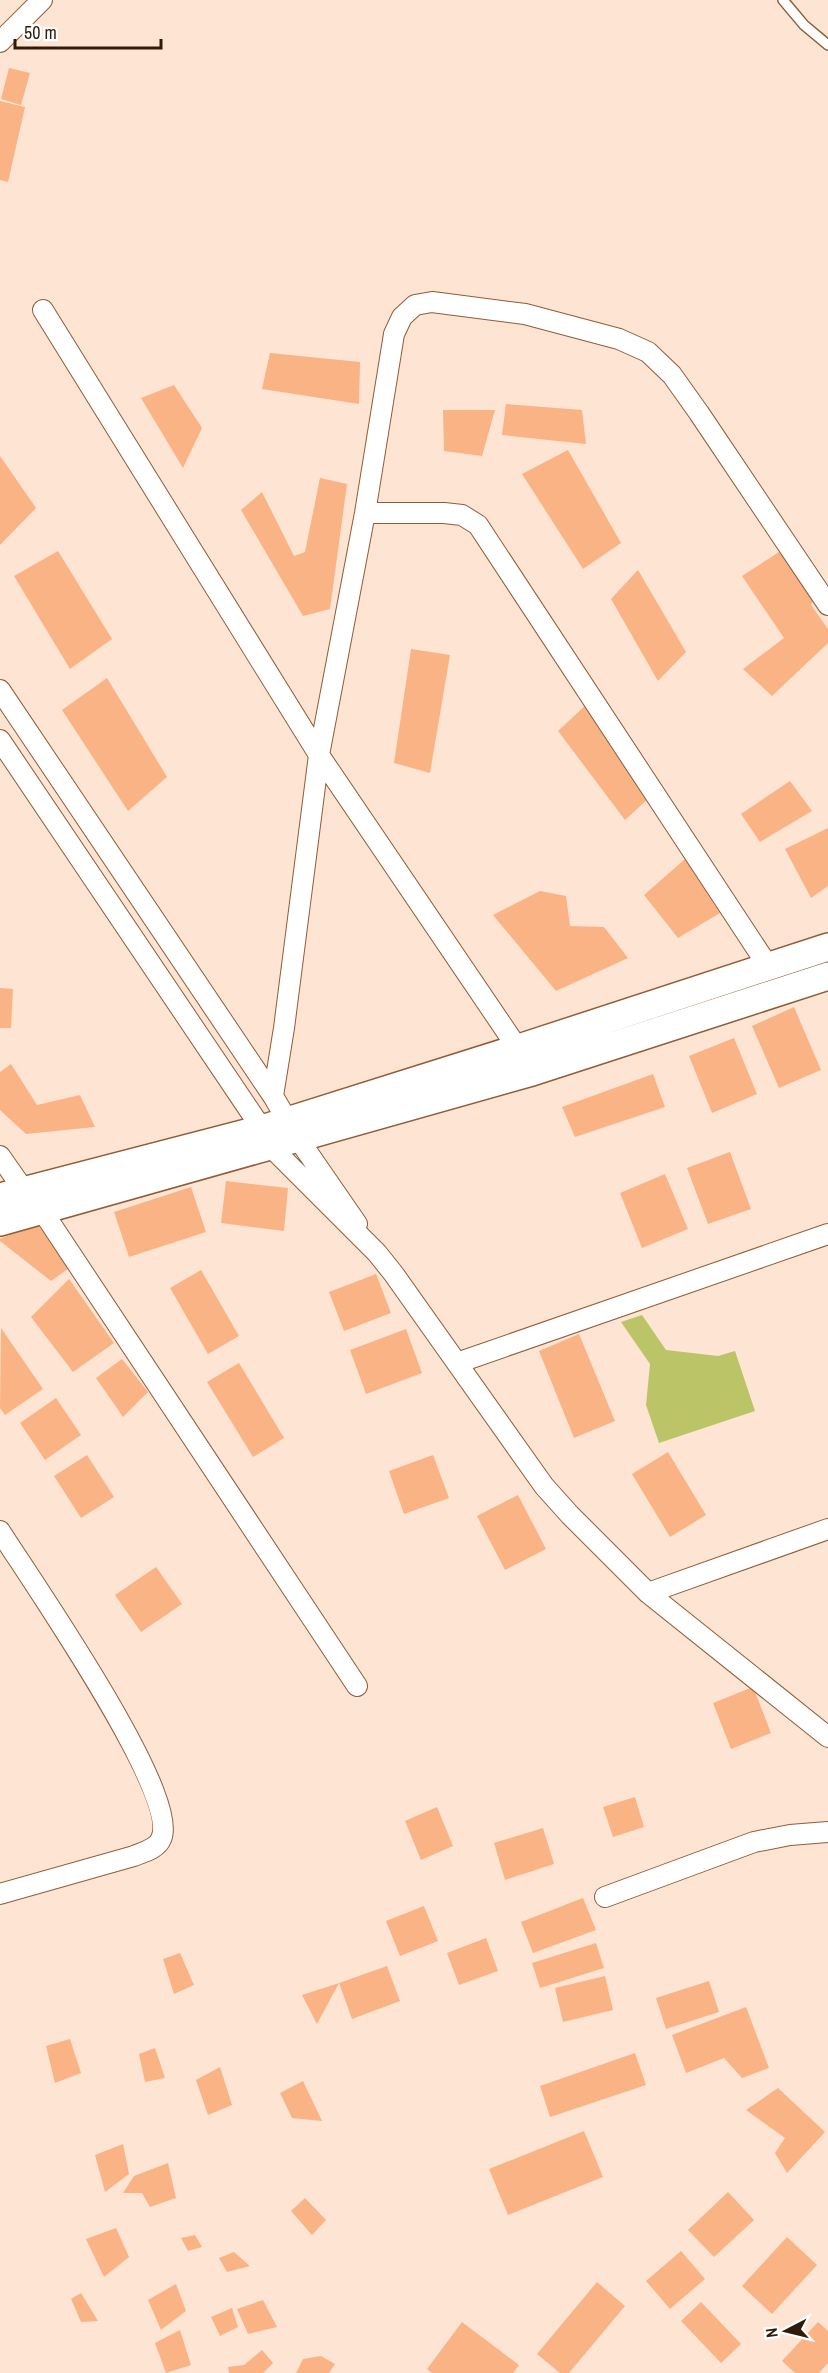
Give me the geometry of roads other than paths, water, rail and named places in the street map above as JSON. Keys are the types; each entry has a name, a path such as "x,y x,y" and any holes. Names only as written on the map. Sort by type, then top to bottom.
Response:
{"main road":[{"path":"0,1222 266,1138 519,1048 828,947"},
{"path":"293,1129 532,1072 828,976"},
{"path":"12,1193 266,1138"}],"street":[{"path":"0,42 42,0"},
{"path":"273,1096 284,1028 319,755 365,513 394,334 402,316 416,305 432,302 525,314 619,339 648,352 672,375 828,605"},
{"path":"43,310 319,755 519,1048 532,1072"},
{"path":"365,513 462,514 478,525 768,966"},
{"path":"0,690 377,1254"},
{"path":"0,740 266,1138 393,1273 544,1486 648,1593 828,1737"},
{"path":"0,1156 12,1193"},
{"path":"41,1209 357,1686"},
{"path":"457,1363 828,1234"},
{"path":"648,1593 828,1529"},
{"path":"0,1531 121,1722 160,1806 164,1824 161,1840 151,1849 135,1856 0,1894"},
{"path":"605,1897 754,1842 828,1832"}],"lane":[{"path":"783,0 804,25 828,45"}]}
